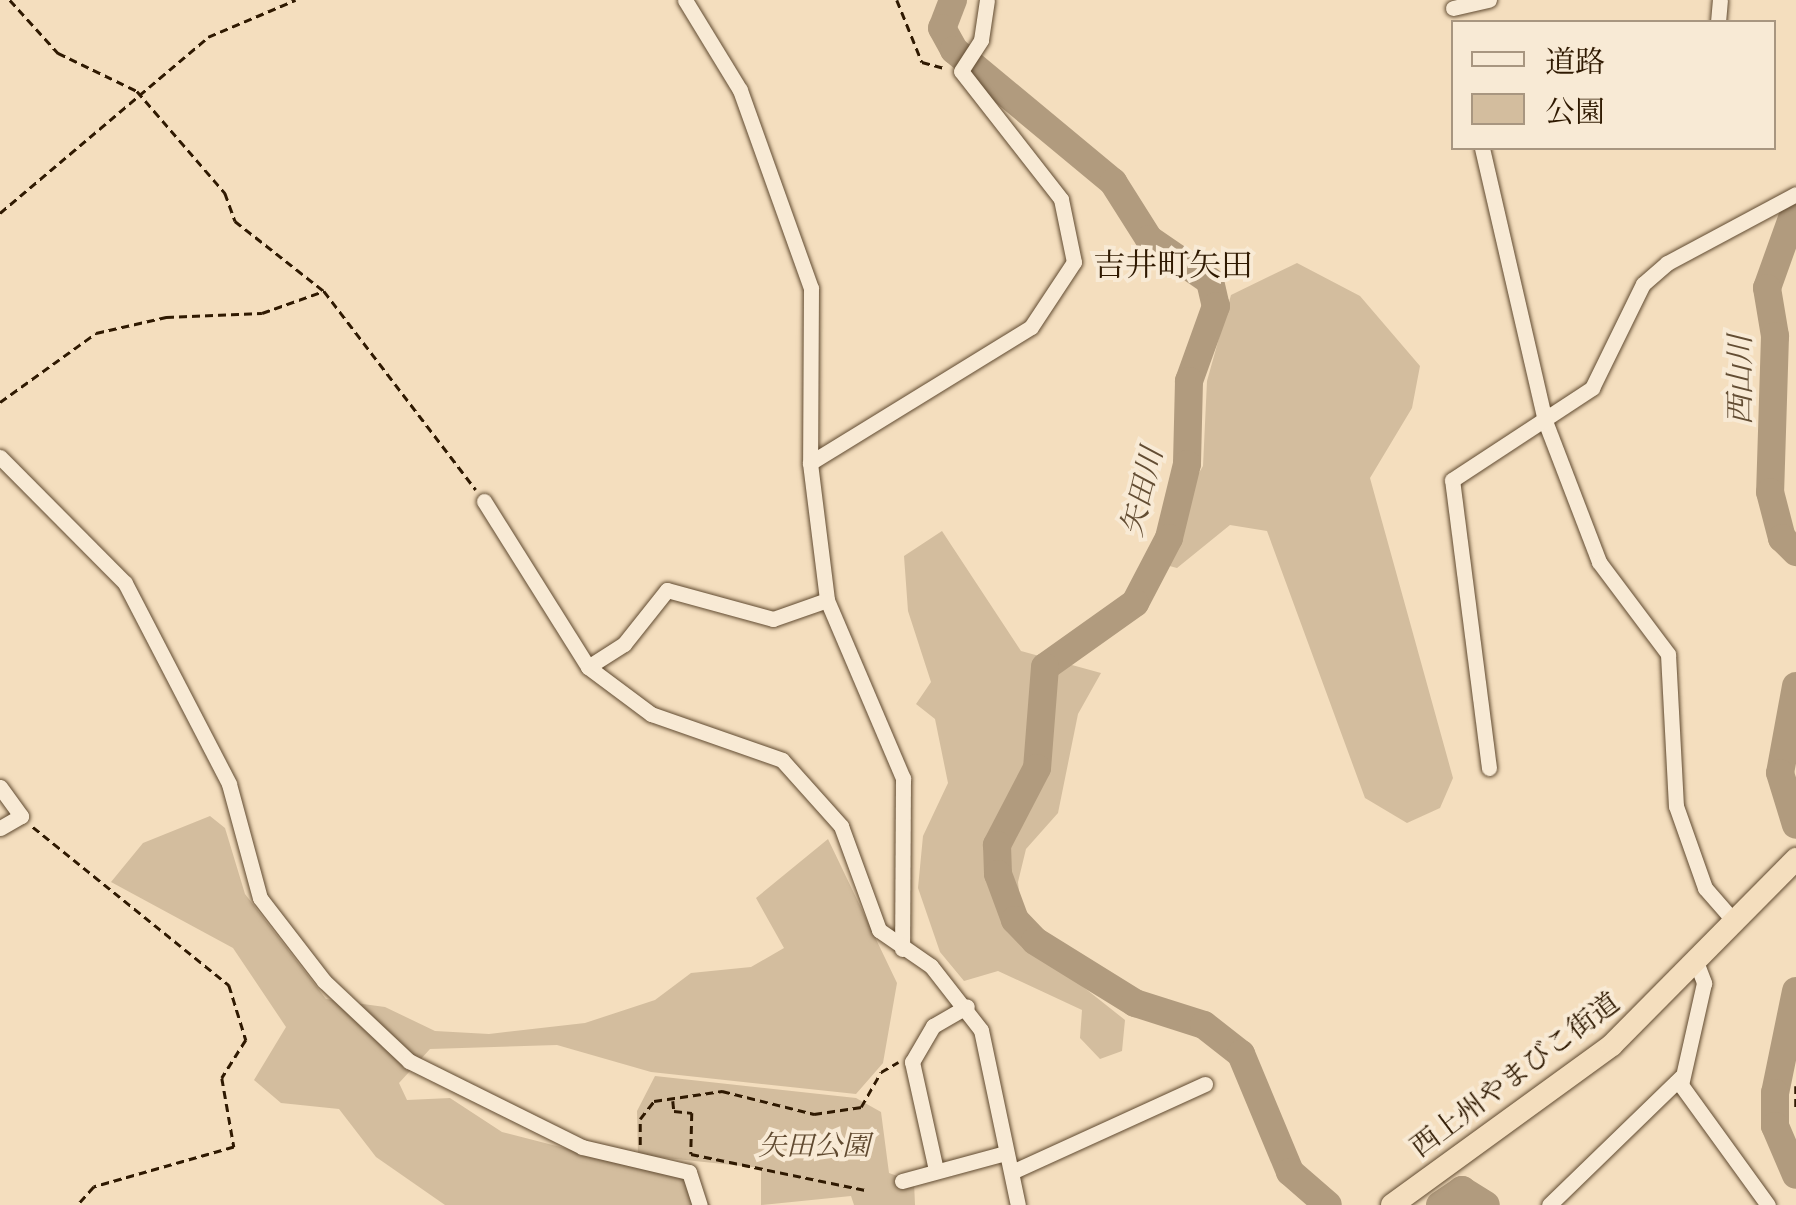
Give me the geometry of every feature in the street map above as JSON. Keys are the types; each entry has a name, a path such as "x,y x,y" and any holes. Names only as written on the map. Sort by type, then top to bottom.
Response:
{"highway":[{"name":"西上州やまびこ街道","path":"1392,1205 1612,1045 1796,859"}],"street":[{"path":"685,0 740,90 811,288 810,463 827,600 903,778 902,949"},
{"path":"810,463 1031,327 1074,262 1061,198 962,72 981,40 987,0"},
{"path":"1454,10 1489,0"},
{"path":"1482,150 1545,421 1599,562 1668,654 1676,806 1705,888 1733,920"},
{"path":"1488,768 1452,480 1592,388 1643,284 1796,194"},
{"path":"0,457 125,584 229,784 260,898 324,981 408,1061 582,1147 690,1172 700,1205"},
{"path":"484,501 588,667 651,714 782,760 841,826 874,920 967,1006 981,1030 1006,1153 1014,1171 1018,1205"},
{"path":"588,667 624,644 666,590 774,620 827,600"},
{"path":"0,787 20,816 0,828"},
{"path":"1549,1205 1681,1077 1704,983 1696,960"},
{"path":"936,1170 914,1058 933,1026 967,1006"},
{"path":"1681,1077 1768,1205"},
{"path":"1014,1171 1204,1084"},
{"path":"902,1181 1006,1153"}],"path":[{"path":"10,0 58,52 136,91 225,193 235,221 324,291 484,501"},
{"path":"0,213 136,91 208,37 294,0"},
{"path":"897,0 922,62 962,72"},
{"path":"0,402 96,334 166,317 262,313 324,291"},
{"path":"20,816 229,985 246,1040 222,1078 234,1147 94,1187 78,1205"},
{"path":"642,1160 643,1109 712,1090 814,1114 861,1108 881,1072 914,1058"},
{"path":"1796,1086 1796,1110"},
{"path":"674,1100 674,1111 692,1113 690,1154 865,1190"}],"green space":[{"path":"1297,263 1360,296 1420,366 1412,408 1370,478 1453,778 1440,808 1407,823 1365,798 1267,531 1230,525 1177,568 1162,564 1155,548 1203,466 1207,381 1231,295"},
{"path":"942,531 1021,651 1101,673 1078,714 1058,813 1026,849 1018,882 1024,940 1125,1020 1122,1051 1100,1059 1080,1038 1082,1010 998,971 964,981 940,952 918,888 923,836 948,783 935,719 916,704 931,682 908,611 904,556"},
{"path":"210,816 225,828 245,894 326,999 385,1007 435,1031 489,1034 585,1023 655,1000 691,973 751,967 784,948 756,898 828,839 897,983 883,1063 856,1094 651,1072 557,1045 430,1049 399,1083 407,1100 450,1098 502,1132 681,1178 711,1205 445,1205 376,1157 339,1109 281,1103 254,1080 286,1027 233,948 111,882 143,843"},
{"name":"矢田公園","path":"655,1076 856,1098 881,1112 889,1173 914,1182 915,1205 854,1205 851,1196 761,1205 761,1168 638,1155 637,1111"}],"waterway":[{"name":"矢田川","path":"953,0 942,28 954,50 1113,182 1149,239 1210,281 1216,306 1189,381 1187,464 1169,538 1135,603 1045,667 1037,768 997,845 998,874 1015,920 1035,941 1135,1003 1204,1025 1241,1054 1290,1172 1328,1205"},
{"name":"西山川","path":"1796,207 1767,288 1775,336 1770,492 1782,538 1796,552"},
{"name":"西山川","path":"1796,686 1780,773 1796,825"},
{"name":"西山川","path":"1796,991 1775,1093 1775,1126 1796,1175"},
{"name":"矢田川","path":"1440,1205 1462,1190 1486,1205"}],"district":[{"name":"吉井町矢田","path":"1173,265"}]}
